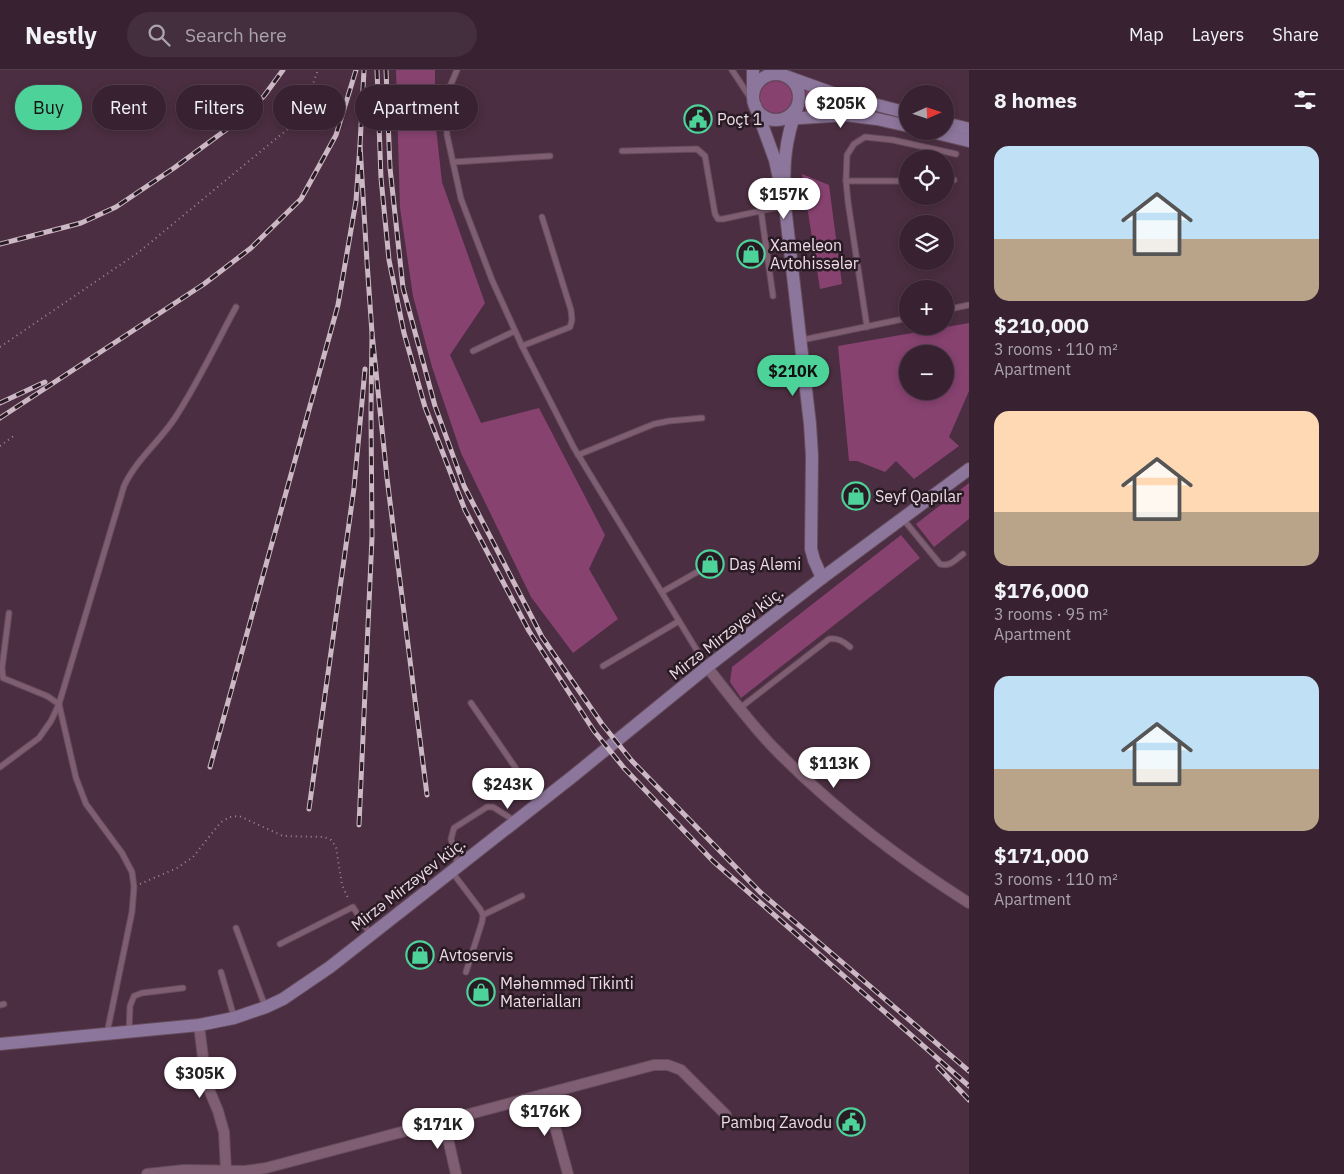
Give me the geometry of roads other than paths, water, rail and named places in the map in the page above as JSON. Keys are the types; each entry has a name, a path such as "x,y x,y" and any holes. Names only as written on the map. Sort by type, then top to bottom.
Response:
{"main road":[{"path":"753,70 754,102 775,160 785,206 801,340 812,456 811,549 822,578"},
{"path":"779,72 796,85 799,98 786,140 784,159 785,206"},
{"path":"899,111 838,95 779,72 760,80 754,92 754,102 763,116 776,120 846,115 899,124"},
{"path":"776,120 789,116 798,105"},
{"path":"954,125 969,129"},
{"path":"954,137 969,141"},
{"name":"Mirzə Mirzəyev küç.","path":"0,1044 199,1025 234,1018 266,1007 301,988 516,821 707,667 822,578 969,469"}],"street":[{"path":"707,667 771,745 824,796 871,835 933,880 969,903"},
{"path":"199,1025 206,1082 224,1132 226,1171"},
{"path":"147,1174 184,1170 245,1172 266,1168 654,1065 668,1065 681,1070 726,1115"},
{"path":"546,1094 568,1174"},
{"path":"444,1121 456,1174"}],"lane":[{"path":"457,70 448,91 446,109 447,135 461,199 492,280 522,346 578,455 707,667"},
{"path":"732,70 754,102"},
{"path":"867,327 846,181 847,155 854,144 865,137 893,140 956,154"},
{"path":"622,151 698,150 705,156 715,214 718,218 723,219 785,206"},
{"path":"453,162 550,156"},
{"path":"846,181 899,181"},
{"path":"761,211 773,296"},
{"path":"522,346 570,327 572,320 571,310 542,217"},
{"path":"954,308 969,304"},
{"path":"0,767 39,738 51,721 59,704 124,486 130,472 167,430 180,410 236,307"},
{"path":"801,340 899,320"},
{"path":"473,351 515,331"},
{"path":"578,455 654,424 702,418"},
{"path":"903,519 940,564 945,566 951,564 963,554"},
{"path":"662,592 698,571"},
{"path":"9,613 2,668 3,678 47,696 59,704 76,778 86,804 122,853 132,872 134,887 132,912 106,1034"},
{"path":"603,666 679,621"},
{"path":"740,708 829,639 836,638 850,647"},
{"path":"471,703 540,802"},
{"path":"466,972 482,922 482,915 480,908 455,868 451,839 454,828 488,807 516,821"},
{"path":"482,915 522,896"},
{"path":"280,944 353,907 370,934"},
{"path":"236,928 266,1007"},
{"path":"221,972 234,1018"},
{"path":"129,1032 130,1006 134,996 142,993 183,988"}],"railway":[{"path":"0,244 81,223 116,207 174,168 238,121 264,96 283,70"},
{"path":"0,418 204,284 251,248 301,199 336,135 356,70"},
{"path":"360,145 364,70"},
{"path":"377,70 381,178 389,260 404,333 425,407 465,510 529,631 594,731 624,768 713,861 969,1086"},
{"path":"386,70 390,168 403,288 435,406 464,486 542,637 602,724 632,761 760,892 969,1071"},
{"path":"210,767 338,305 356,201 360,145 372,333"},
{"path":"359,825 372,537 372,333 387,478 427,795"},
{"path":"309,809 354,488 365,369"},
{"path":"0,403 45,382"},
{"path":"938,1067 969,1100"}],"place":[{"name":"Poçt 1","path":"698,119"},
{"name":"Xameleon Avtohissələr","path":"751,254"},
{"name":"Seyf Qapılar","path":"856,496"},
{"name":"Daş Aləmi","path":"710,564"},
{"name":"Avtoservis","path":"420,955"},
{"name":"Məhəmməd Tikinti Materialları","path":"481,992"},
{"name":"Pambıq Zavodu","path":"851,1122"}]}
